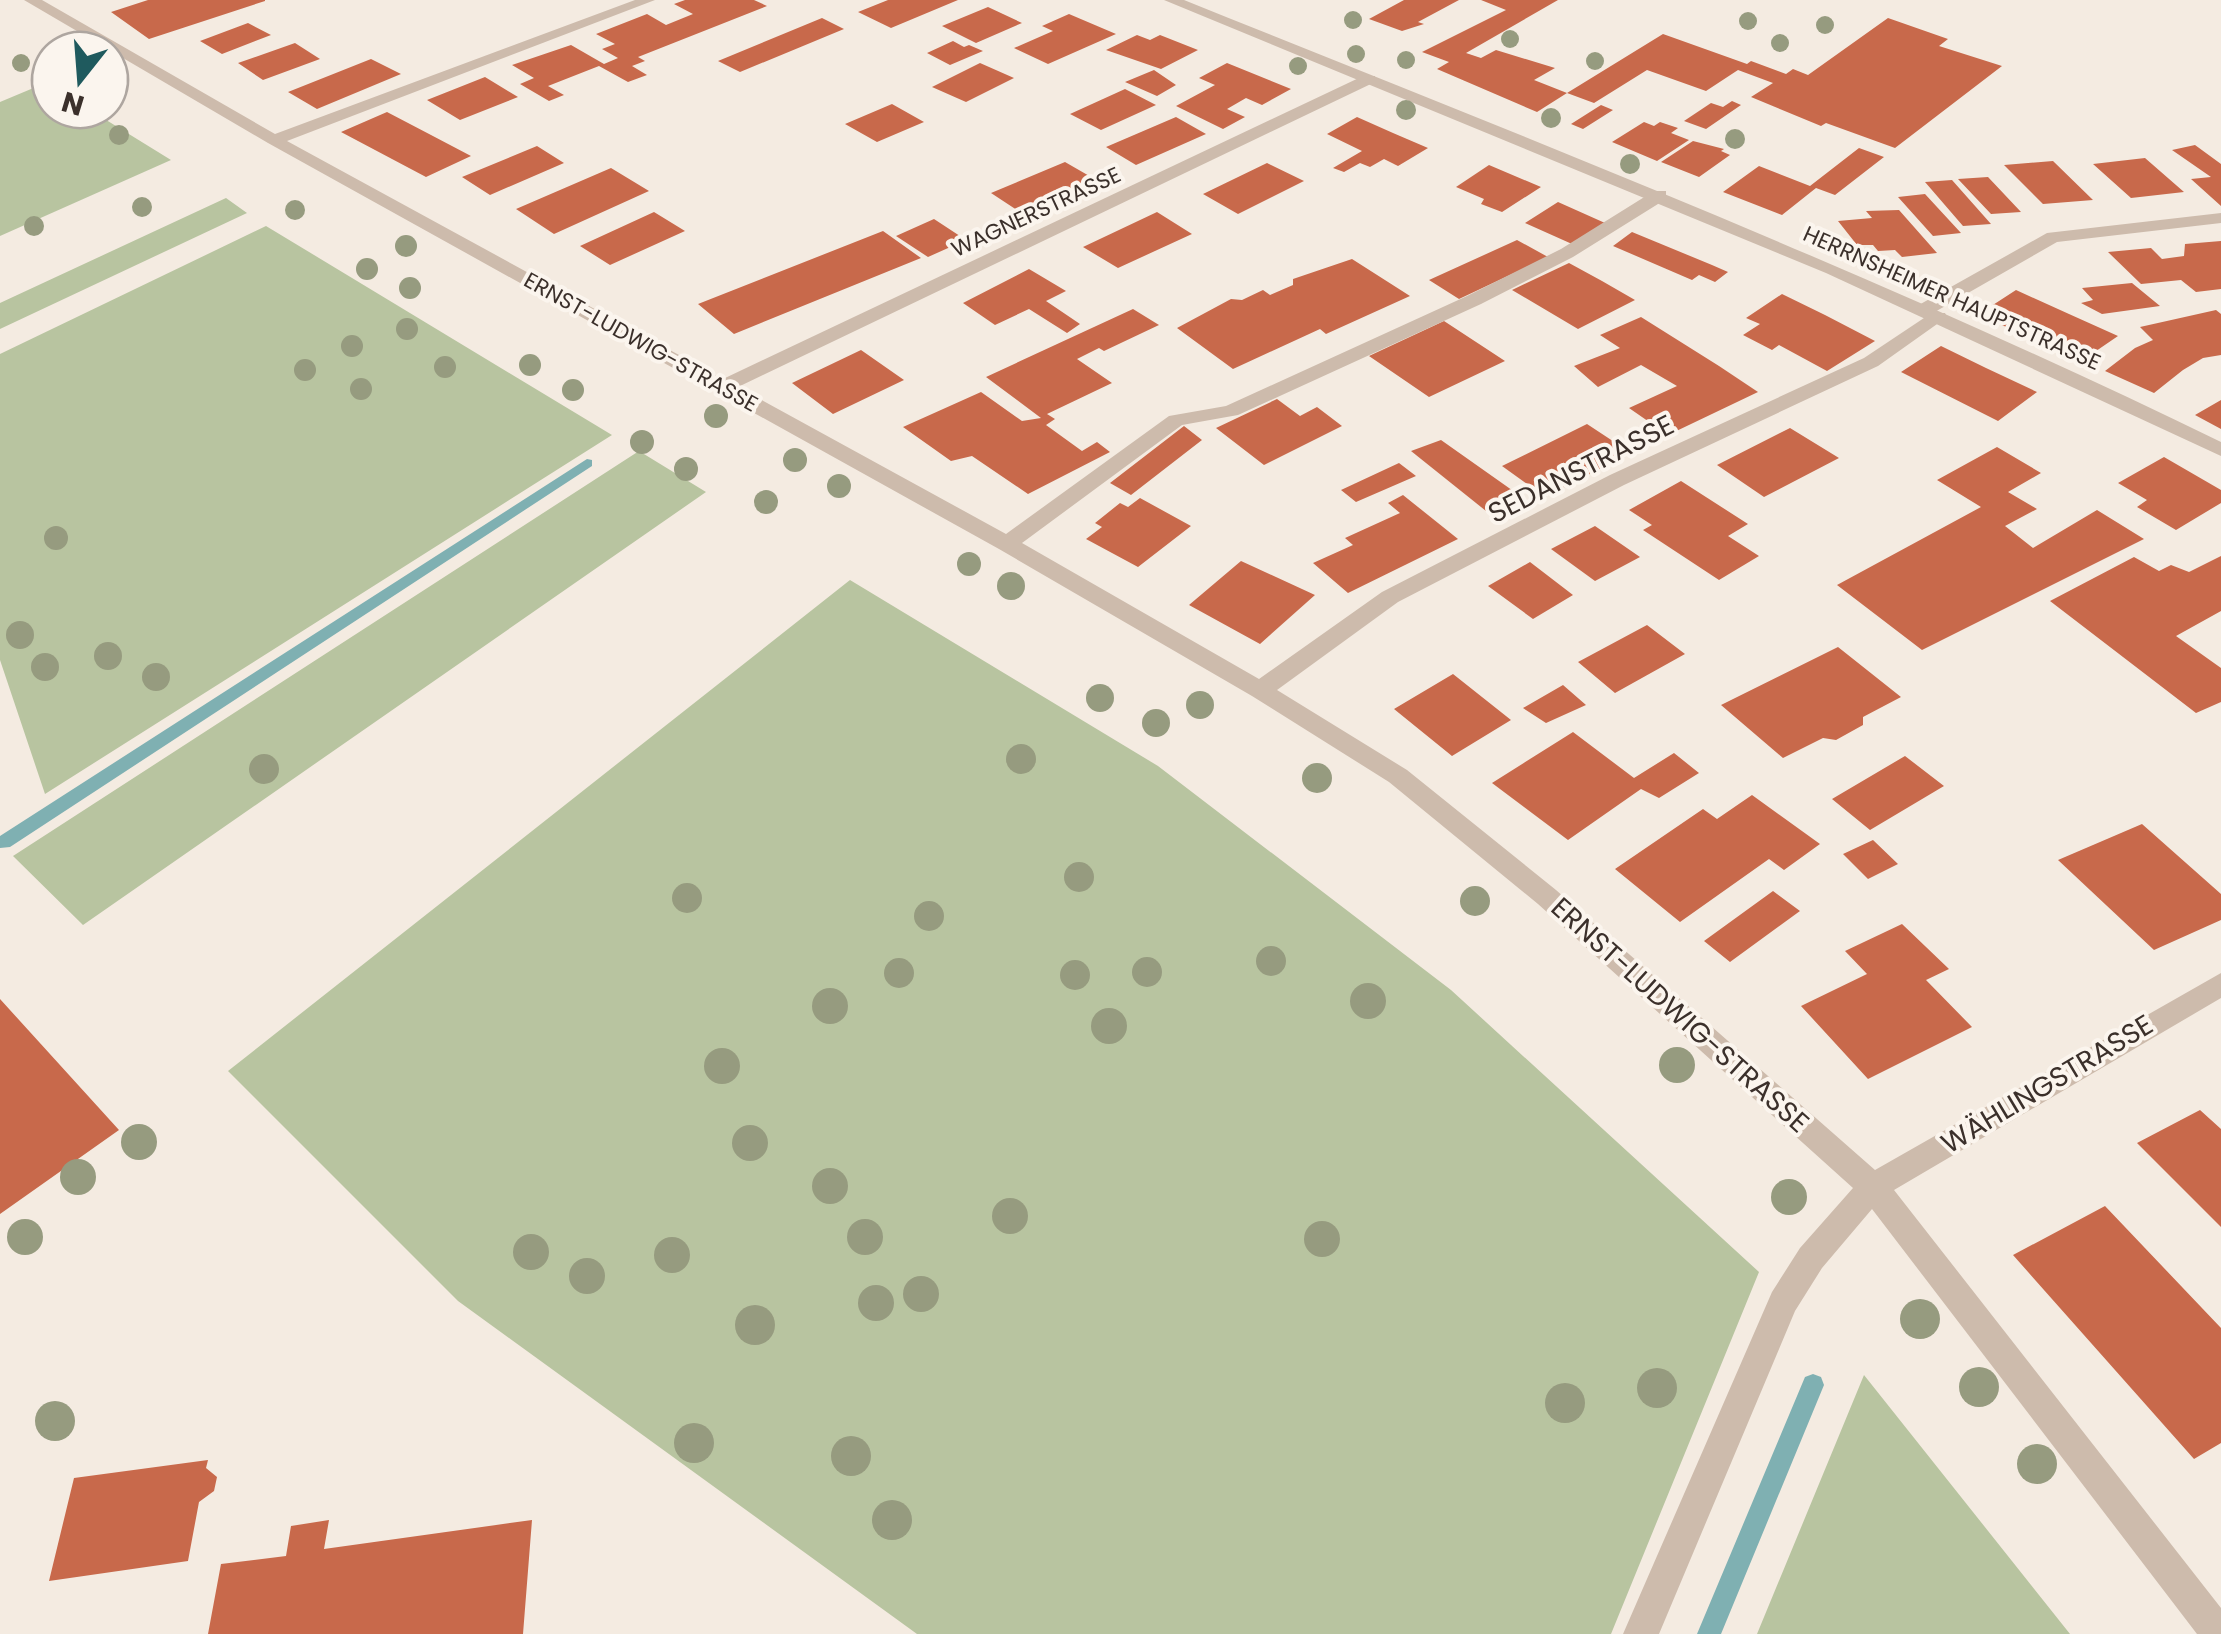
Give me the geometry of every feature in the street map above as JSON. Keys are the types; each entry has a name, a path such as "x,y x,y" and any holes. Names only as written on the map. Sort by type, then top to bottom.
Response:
{"street":[{"name":"ERNST-LUDWIG-STRASSE","path":"31,0 274,140 1007,544 1260,690 1398,776 1517,873 1873,1187 2220,1634"},
{"path":"274,140 648,0"},
{"name":"HERRNSHEIMER HAUPTSTRASSE","path":"1171,0 1660,195 1931,313 2221,450"},
{"name":"WAGNERSTRASSE","path":"722,387 1368,79"},
{"path":"1007,544 1176,420 1231,412 1505,284 1566,253 1660,195"},
{"name":"SEDANSTRASSE","path":"1260,690 1390,597 1617,480 1871,362 1931,313 2053,237 2221,218"},
{"name":"WÄHLINGSTRASSE","path":"1642,1634 1783,1302 1811,1258 1873,1187 2221,984"}],"green space":[{"path":"30,89 30,130 122,130 171,160 0,236 0,102"},
{"path":"226,198 247,213 0,329 0,303"},
{"path":"266,226 612,435 45,794 0,660 0,354"},
{"path":"639,451 706,492 83,925 13,856"},
{"path":"850,580 1158,766 1451,990 1759,1272 1611,1634 917,1634 458,1301 228,1071"},
{"path":"1864,1375 2070,1634 1757,1634"}],"building":[{"path":"148,0 265,1 149,39 111,12"},
{"path":"685,0 754,0 767,6 638,57 645,61 632,66 647,75 628,82 599,66 548,86 564,95 549,101 520,84 534,78 512,65 571,45 604,64 618,58 602,49 615,44 596,34 647,14 666,25 693,14 674,4"},
{"path":"888,0 958,0 891,28 858,12"},
{"path":"1404,0 1459,0 1418,22 1424,24 1402,31 1369,19"},
{"path":"1481,0 1558,0 1466,53 1481,58 1496,50 1555,68 1534,80 1567,93 1537,112 1437,69 1449,62 1422,52 1506,10"},
{"path":"988,7 1022,23 976,43 942,26"},
{"path":"1069,14 1116,34 1048,64 1014,48 1053,31 1042,26"},
{"path":"822,18 844,29 740,72 718,61"},
{"path":"1888,18 1948,39 1939,46 2002,66 1895,148 1826,123 1821,126 1751,97 1773,83 1738,70 1706,91 1647,70 1594,103 1567,93 1663,34 1747,64 1751,61 1786,74 1793,69 1808,75"},
{"path":"248,23 271,35 222,54 200,41"},
{"path":"1137,35 1150,40 1160,35 1198,50 1161,69 1106,50"},
{"path":"953,41 983,51 950,65 927,53"},
{"path":"295,43 320,59 263,80 238,63"},
{"path":"371,59 401,74 317,109 288,92"},
{"path":"980,63 1014,78 966,102 932,87"},
{"path":"1227,63 1291,89 1262,105 1246,98 1227,109 1245,117 1223,129 1176,106 1215,85 1199,78"},
{"path":"1154,70 1176,85 1157,96 1125,82"},
{"path":"485,77 518,97 460,120 427,100"},
{"path":"1125,89 1156,105 1101,130 1070,114"},
{"path":"1732,101 1741,105 1706,129 1684,121 1711,103 1723,107"},
{"path":"892,104 924,122 877,142 845,124"},
{"path":"1601,105 1613,110 1583,129 1571,124"},
{"path":"387,112 471,156 426,177 341,132"},
{"path":"1176,117 1206,134 1136,165 1106,147"},
{"path":"1357,117 1428,148 1398,166 1384,159 1370,167 1360,163 1344,172 1333,168 1362,151 1327,134"},
{"path":"1644,122 1678,128 1671,133 1689,140 1657,161 1612,142"},
{"path":"1693,141 1724,149 1721,151 1730,155 1699,177 1661,162"},
{"path":"2195,145 2221,164 2221,206 2191,179 2211,177 2172,150"},
{"path":"537,146 564,163 490,195 462,177"},
{"path":"1859,148 1884,157 1835,195 1816,188 1782,215 1723,192 1759,166 1810,186"},
{"path":"2145,158 2184,192 2131,198 2093,164"},
{"path":"2053,161 2093,200 2043,204 2004,165"},
{"path":"1065,162 1098,181 1023,214 991,193"},
{"path":"1267,163 1304,181 1238,214 1203,194"},
{"path":"1489,165 1541,187 1502,212 1456,187"},
{"path":"611,168 649,191 554,234 516,209"},
{"path":"1988,177 2021,212 1991,214 1958,179"},
{"path":"1952,180 1991,224 1963,226 1925,182"},
{"path":"1925,194 1961,233 1933,236 1898,197"},
{"path":"1558,202 1605,223 1572,244 1525,223"},
{"path":"1899,210 1937,253 1902,257 1895,250 1878,251 1873,245 1857,245 1838,221 1872,218 1866,211"},
{"path":"654,212 685,231 610,265 580,246"},
{"path":"1157,212 1192,234 1118,268 1083,247"},
{"path":"934,219 966,240 928,257 896,236"},
{"path":"883,231 921,258 734,334 698,304"},
{"path":"1632,232 1728,272 1715,282 1699,275 1692,280 1613,246"},
{"path":"1517,240 1548,257 1459,299 1429,280"},
{"path":"2221,241 2221,289 2196,292 2181,280 2141,284 2108,252 2151,248 2162,259 2184,256 2185,244"},
{"path":"1352,259 1410,296 1326,334 1320,329 1233,369 1177,328 1231,299 1242,300 1263,290 1270,295 1293,285 1293,279"},
{"path":"1569,263 1635,300 1578,329 1512,290"},
{"path":"1029,269 1066,291 1046,301 1080,324 1067,333 1029,309 995,325 963,303"},
{"path":"2132,283 2160,306 2102,314 2081,303 2093,300 2082,288"},
{"path":"2016,290 2118,336 2080,362 1979,314"},
{"path":"1782,294 1875,341 1827,371 1779,345 1772,350 1743,335 1760,324 1746,318"},
{"path":"1133,309 1159,325 1077,359 1112,383 1047,414 1055,419 1046,425 1082,451 1097,442 1110,452 1028,494 972,456 951,461 903,427 981,392 1022,421 1041,418 986,377"},
{"path":"2216,310 2221,314 2221,355 2203,358 2154,393 2105,371 2135,348 2153,340 2140,327"},
{"path":"1641,317 1758,392 1668,435 1629,408 1677,386 1641,365 1598,387 1574,366 1620,348 1600,335"},
{"path":"1444,321 1505,361 1429,397 1369,356"},
{"path":"1941,346 2037,392 1998,421 1901,372"},
{"path":"861,350 904,380 833,414 792,383"},
{"path":"1277,399 1300,416 1317,407 1342,426 1264,465 1216,428"},
{"path":"2221,400 2221,429 2195,415"},
{"path":"1587,424 1631,453 1545,497 1502,466"},
{"path":"1184,426 1202,440 1131,495 1110,483"},
{"path":"1790,428 1839,458 1764,497 1717,465"},
{"path":"1441,440 1529,502 1496,519 1411,451"},
{"path":"1997,447 2041,473 2008,492 2037,509 2005,526 2033,548 2097,510 2144,539 1922,650 1837,585 1981,507 1937,480"},
{"path":"2164,457 2221,490 2221,503 2176,530 2137,507 2147,500 2118,483"},
{"path":"1399,463 1416,476 1356,502 1341,490"},
{"path":"1681,481 1748,524 1728,536 1759,556 1719,580 1643,530 1652,525 1629,510"},
{"path":"1403,495 1458,539 1348,593 1313,563 1353,545 1345,538 1400,513 1388,503"},
{"path":"1140,498 1191,526 1138,567 1086,539 1102,527 1095,523 1120,503 1128,507"},
{"path":"1595,526 1640,557 1595,581 1551,549"},
{"path":"2221,556 2221,611 2176,636 2221,668 2221,702 2196,713 2050,601 2134,557 2159,571 2171,565 2189,572"},
{"path":"1241,561 1315,595 1260,644 1189,605"},
{"path":"1530,562 1573,595 1533,619 1488,586"},
{"path":"1647,625 1685,654 1615,693 1578,662"},
{"path":"1838,647 1901,697 1863,717 1863,725 1836,740 1823,738 1783,758 1721,705"},
{"path":"1453,674 1511,720 1452,756 1394,709"},
{"path":"1563,685 1586,705 1546,723 1523,708"},
{"path":"1573,732 1634,778 1674,753 1699,773 1659,798 1641,789 1568,840 1492,783"},
{"path":"1905,756 1944,786 1870,830 1832,799"},
{"path":"1752,795 1820,844 1784,870 1769,859 1680,922 1615,869 1703,809 1717,819"},
{"path":"2142,824 2221,894 2221,920 2154,950 2058,860"},
{"path":"1873,840 1898,864 1868,879 1843,854"},
{"path":"1773,891 1800,911 1730,962 1704,941"},
{"path":"1902,924 1949,969 1926,980 1972,1027 1868,1079 1801,1006 1867,974 1845,951"},
{"path":"0,999 119,1130 0,1214"},
{"path":"2200,1110 2221,1129 2221,1227 2137,1143"},
{"path":"2105,1206 2221,1328 2221,1443 2194,1459 2013,1255"},
{"path":"208,1460 206,1468 217,1477 214,1491 199,1502 188,1561 49,1581 74,1478"},
{"path":"329,1520 324,1549 532,1520 523,1634 208,1634 221,1564 286,1556 291,1526"}],"waterway":[{"path":"4,842 587,463"},
{"path":"1709,1634 1813,1385"}]}
